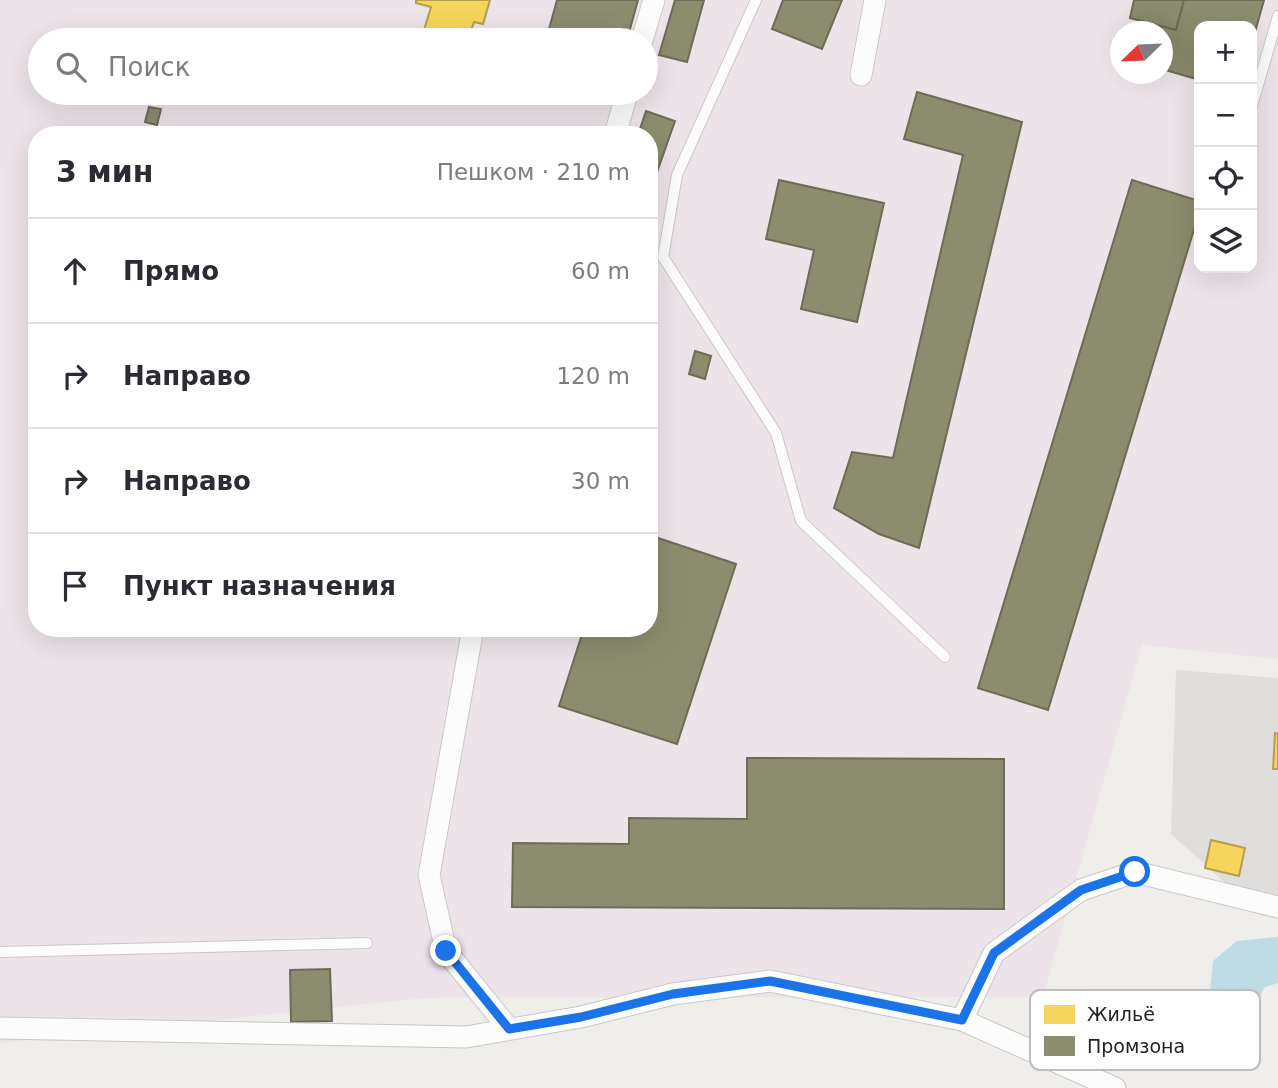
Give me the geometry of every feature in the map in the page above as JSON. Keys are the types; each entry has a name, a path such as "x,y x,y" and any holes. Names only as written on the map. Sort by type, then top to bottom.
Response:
{"street":[{"path":"646,28 654,0"},
{"path":"861,75 875,0"},
{"path":"618,126 624,105"},
{"path":"471,637 429,875 446,951 509,1029"},
{"path":"962,1020 994,953 1081,890 1135,872 1278,907"},
{"path":"0,1028 453,1037 581,1017 673,994 770,981 962,1020 1030,1050"},
{"path":"1074,1070 1115,1088"}],"lane":[{"path":"756,0 677,175 663,257 776,433 801,521 945,657"},
{"path":"1257,89 1278,16"},
{"path":"0,952 367,943"}],"shaded area":[{"path":"0,0 1278,0 1278,659 1142,645 1045,990 1030,990 1030,997 424,998 0,1043"},
{"path":"1176,670 1278,678 1278,913 1262,916 1171,834"}],"water":[{"path":"1278,937 1278,983 1265,987 1260,996 1260,990 1210,990 1213,961 1237,941"}],"building: Жильё":[{"path":"416,0 490,0 483,24 474,22 472,28 425,28 431,7 416,3"},
{"path":"1275,733 1278,734 1278,769 1273,769"},
{"path":"1211,840 1245,848 1239,876 1205,868"}],"building: Промзона":[{"path":"557,0 638,0 630,28 549,28"},
{"path":"675,0 704,0 687,62 659,55"},
{"path":"783,0 842,0 822,49 772,29"},
{"path":"1134,0 1184,0 1176,30 1173,29 1173,21 1142,21 1130,18"},
{"path":"1184,0 1264,0 1257,25 1257,21 1194,21 1194,79 1173,72 1173,29 1176,30"},
{"path":"917,92 1022,122 919,548 879,534 834,508 852,452 893,458 963,155 904,139"},
{"path":"149,107 161,109 157,125 145,122"},
{"path":"646,111 675,121 658,169 658,126 641,126"},
{"path":"779,180 884,203 857,322 801,309 814,250 766,239"},
{"path":"1132,180 1194,199 1194,229 1048,710 978,688"},
{"path":"695,351 711,356 705,379 689,374"},
{"path":"658,538 736,564 677,744 559,706 581,637 658,637"},
{"path":"747,758 1004,759 1004,909 512,907 513,843 629,844 629,818 747,819"},
{"path":"330,969 332,1021 291,1022 290,970"}],"route":[{"path":"446,951 509,1029 581,1017 673,994 770,981 962,1020 994,953 1081,890 1135,872"}]}
